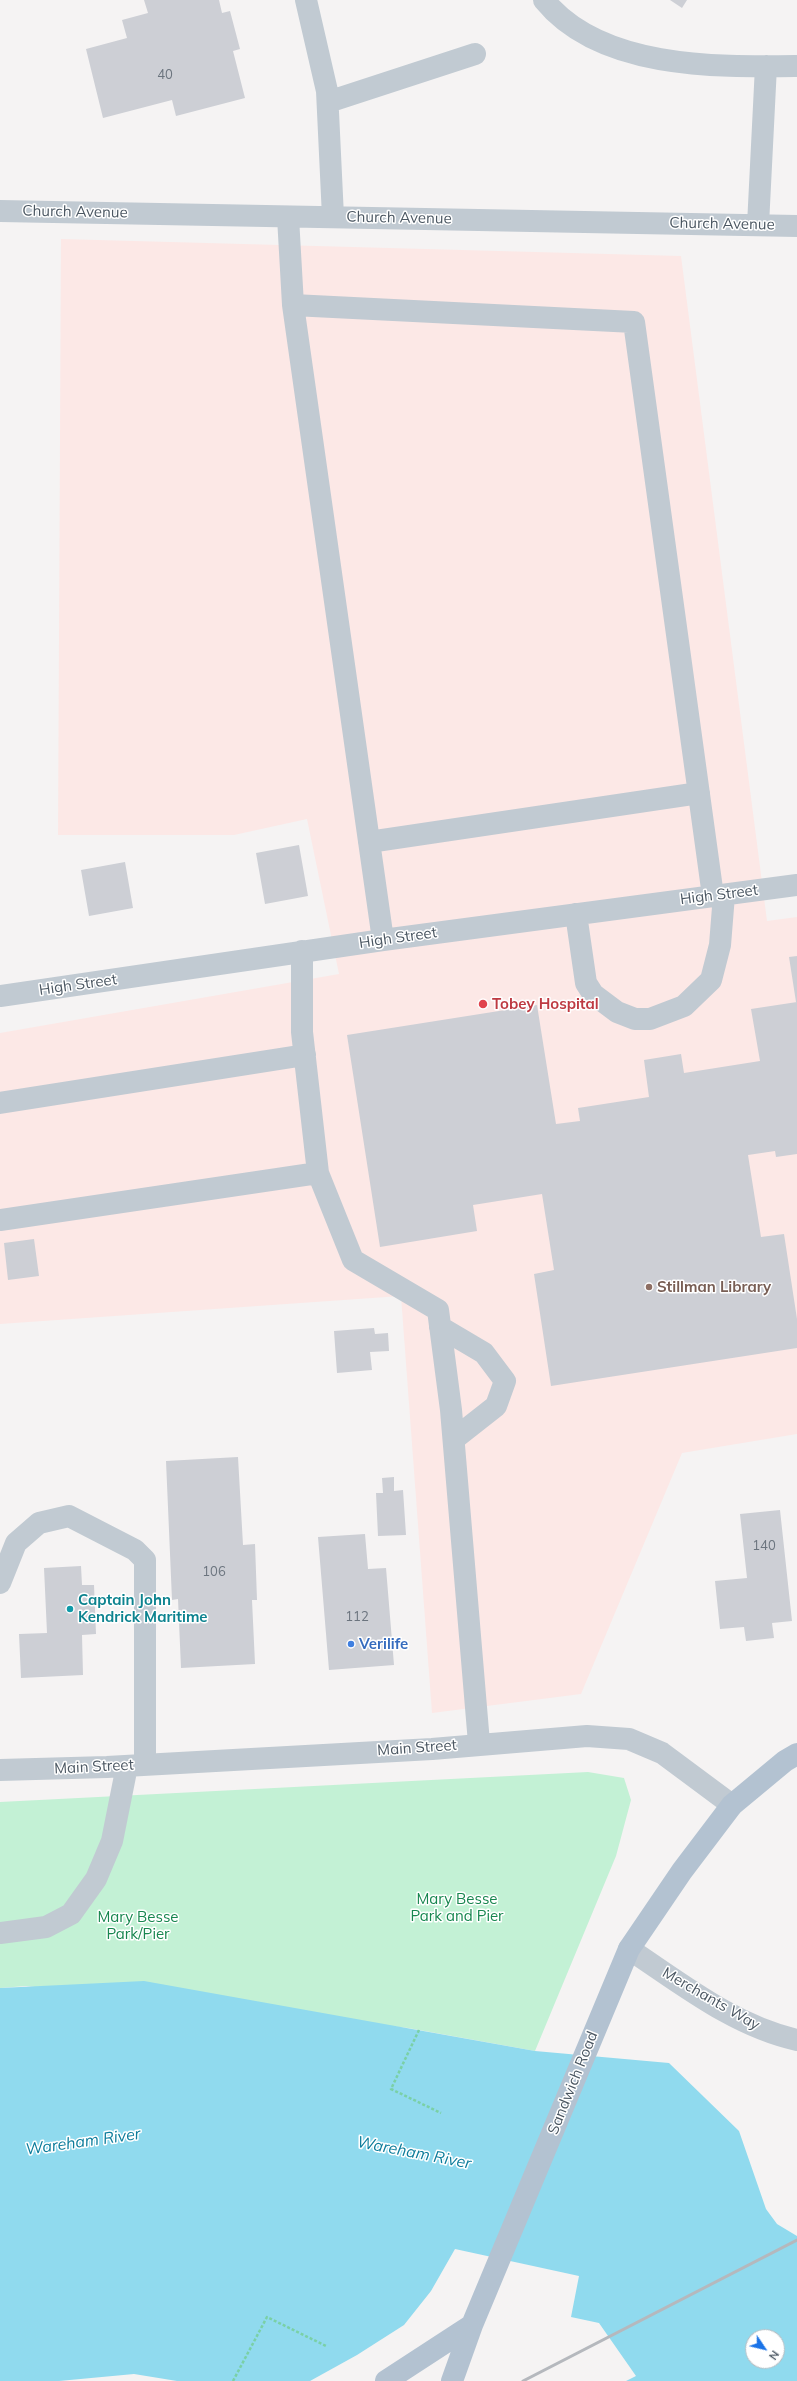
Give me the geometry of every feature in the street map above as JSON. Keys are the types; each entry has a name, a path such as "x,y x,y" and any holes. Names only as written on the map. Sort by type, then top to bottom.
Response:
{"main road":[{"path":"732,1805 785,1761 797,1754"},
{"name":"Sandwich Road","path":"452,2381 472,2325 496,2272 592,2035 629,1949 682,1871 732,1805"},
{"path":"386,2381 472,2325"}],"street":[{"path":"306,0 328,102 333,217"},
{"path":"544,0 564,21 578,31 609,46 635,54 691,62 797,66"},
{"path":"328,102 475,54"},
{"path":"758,225 766,66"},
{"name":"Church Avenue","path":"0,211 797,226"},
{"path":"288,217 293,305 383,940"},
{"path":"293,305 634,322 699,793 719,895 720,945 711,980 684,1006 650,1019 636,1019 617,1012 594,994 586,983 576,914"},
{"path":"369,842 699,793"},
{"name":"High Street","path":"0,996 383,940 797,885"},
{"path":"302,952 302,1032 318,1173 354,1260 438,1310 454,1439 479,1743"},
{"path":"0,1103 305,1055"},
{"path":"0,1220 318,1173"},
{"path":"440,1327 484,1353 505,1381 496,1406 454,1439"},
{"path":"0,1583 16,1543 39,1523 69,1516 135,1550 146,1560 136,1765 112,1841 96,1879 71,1914 46,1927 0,1933"},
{"name":"Main Street","path":"0,1770 136,1765 424,1749 479,1743 587,1736 629,1738 662,1753 732,1805"},
{"name":"Merchants Way","path":"629,1949 697,1995 742,2021 766,2031 797,2040"}],"path":[{"path":"419,2030 391,2089 441,2113"},
{"path":"233,2381 267,2317 326,2346"}],"shaded area":[{"name":"Tobey Hospital","path":"61,239 681,256 767,921 797,917 797,1434 682,1453 581,1694 432,1713 401,1296 0,1324 0,1033 339,974 307,819 234,835 58,835"}],"green space":[{"name":"Mary Besse Park and Pier","path":"588,1772 624,1778 631,1800 616,1856 535,2051 408,2028 26,1986 0,1988 0,1802"}],"water":[{"name":"Wareham River","path":"144,1981 535,2051 669,2063 739,2131 766,2209 777,2224 797,2236 797,2381 177,2381 134,2374 59,2381 0,2381 0,1988"}],"pier":[{"path":"455,2249 579,2276 571,2317 599,2323 636,2376 626,2381 310,2381 357,2355 404,2325 431,2291"}],"building":[{"path":"144,0 219,0 222,13 230,11 240,49 233,51 245,98 176,116 172,100 103,118 86,49 127,38 122,20 148,13"},
{"path":"670,0 687,0 682,8"},
{"path":"299,845 308,896 265,904 256,853"},
{"path":"125,862 133,908 89,916 81,870"},
{"path":"797,956 797,1002 796,1002 789,957"},
{"path":"797,1002 797,1154 776,1157 775,1151 748,1155 761,1237 784,1234 797,1319 797,1348 551,1386 534,1274 554,1270 542,1194 473,1205 477,1231 380,1247 347,1035 537,1005 556,1124 580,1121 578,1108 649,1097 644,1060 681,1054 684,1073 760,1061 751,1009"},
{"path":"34,1239 39,1276 8,1280 4,1243"},
{"path":"374,1328 375,1334 388,1333 389,1351 370,1352 372,1370 337,1373 334,1331"},
{"path":"238,1457 243,1545 255,1544 257,1600 252,1600 255,1664 181,1668 178,1599 172,1600 166,1461"},
{"path":"394,1477 394,1491 403,1490 406,1535 378,1536 376,1493 383,1493 382,1478"},
{"path":"780,1510 792,1621 772,1623 774,1638 746,1641 744,1627 720,1629 715,1581 747,1578 740,1514"},
{"path":"365,1534 368,1569 386,1568 394,1665 329,1670 318,1537"},
{"name":"Captain John Kendrick Maritime","path":"81,1566 82,1585 94,1585 96,1634 82,1635 83,1675 21,1678 19,1634 47,1633 44,1568"}],"railway":[{"path":"523,2381 797,2240"}],"place":[{"name":"Tobey Hospital","path":"483,1004"},
{"name":"Stillman Library","path":"649,1287"},
{"name":"Captain John Kendrick Maritime","path":"70,1609"},
{"name":"Verilife","path":"351,1644"}],"park label":[{"name":"Mary Besse Park/Pier","path":"138,1926"}]}
